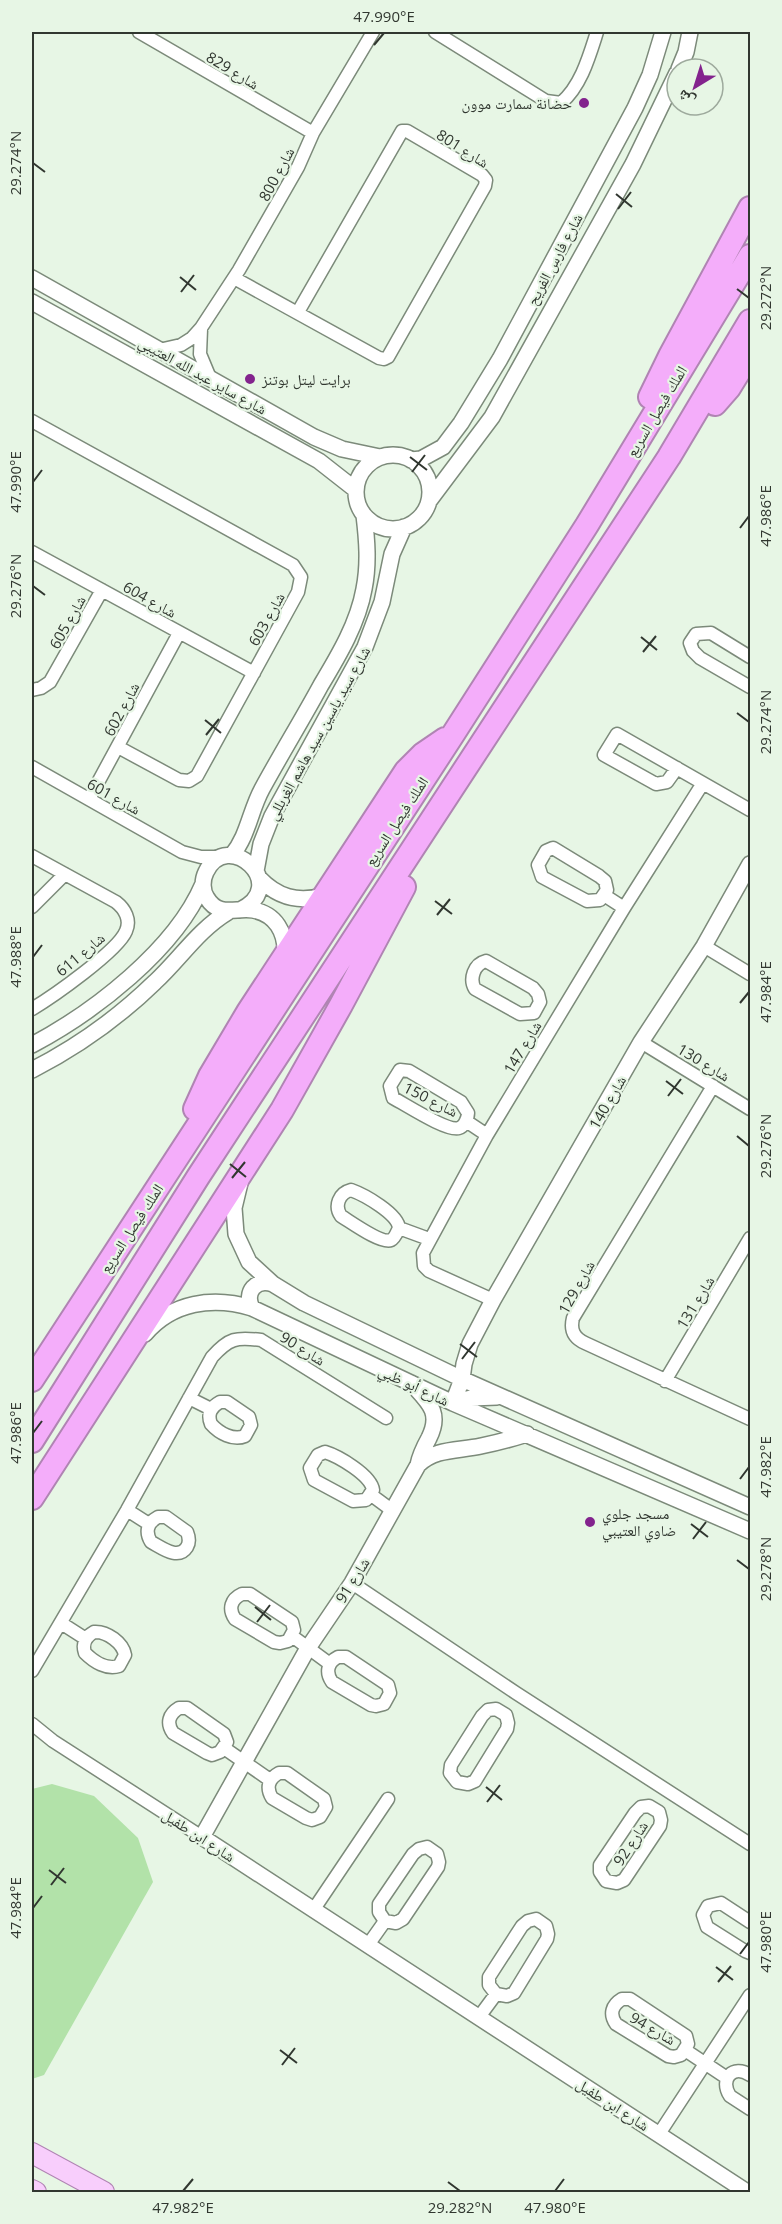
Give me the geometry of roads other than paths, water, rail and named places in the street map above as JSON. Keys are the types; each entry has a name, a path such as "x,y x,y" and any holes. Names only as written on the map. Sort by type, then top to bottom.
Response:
{"highway":[{"path":"587,525 670,356 747,213"},
{"name":"الملك فيصل السريع","path":"32,1380 587,525 750,256"},
{"name":"الملك فيصل السريع","path":"32,1441 198,1177 669,457 750,321"},
{"path":"669,457 729,388 750,354"},
{"path":"182,1150 194,1112 210,1076 285,954 406,771 423,754 452,736"},
{"path":"32,1498 282,1110 394,907 438,812"}],"main road":[{"path":"32,2153 100,2191"},
{"path":"32,2190 36,2193"}],"street":[{"name":"شارع 829","path":"139,32 313,133"},
{"name":"شارع 800","path":"159,350 181,345 201,328 234,278 298,167 313,133 373,32"},
{"path":"440,32 546,101 561,104 573,93 590,56 597,32"},
{"name":"شارع فارس الفريح","path":"411,460 421,459 443,447 462,423 500,359 635,108 650,75 663,32"},
{"name":"شارع فارس الفريح","path":"684,57 690,32"},
{"name":"شارع فارس الفريح","path":"429,501 492,417 633,164 665,98"},
{"name":"شارع 801","path":"234,278 384,359 388,357 486,180 482,175 407,131 402,131 298,312"},
{"name":"شارع ساير عبد الله العتيبي","path":"32,278 328,444 355,453 380,457"},
{"name":"شارع ساير عبد الله العتيبي","path":"32,302 319,461 356,490"},
{"path":"201,328 200,354 210,379"},
{"name":"شارع 603","path":"32,421 296,568 301,577 301,587 193,779 179,780 118,747"},
{"path":"401,456 411,460 427,477 430,489 429,501 424,512 404,527 382,528 372,523 357,503 358,479 363,470 380,457 401,456"},
{"name":"شارع سيد ياسين سيد هاشم الغربللي","path":"226,856 242,841 260,792 336,660 359,609 364,591 367,561 364,515"},
{"name":"شارع سيد ياسين سيد هاشم الغربللي","path":"258,874 261,844 272,816 365,647 382,602 392,554 404,527"},
{"name":"شارع 604","path":"32,552 254,673"},
{"name":"شارع 605","path":"32,690 41,688 50,682 102,590"},
{"name":"شارع 602","path":"89,799 179,633"},
{"path":"750,657 711,633 696,634 690,643 693,651 700,658 750,687"},
{"path":"676,768 667,782 656,784 604,755 617,734 750,810"},
{"name":"شارع 601","path":"32,767 182,852 201,857 226,856"},
{"name":"شارع 147","path":"493,1300 429,1271 424,1266 422,1258 429,1239 487,1135 556,1020 703,783"},
{"path":"553,848 599,876 607,886 604,895 597,902 587,901 542,877 538,865 546,851 553,848"},
{"name":"شارع 601","path":"182,852 203,880"},
{"name":"شارع 611","path":"32,856 121,906 127,915 127,927 122,938 92,965 32,1010"},
{"path":"32,1045 96,1005 134,973 182,921 194,903 211,864 226,856 242,857 250,863 267,887 288,898 311,899 323,896"},
{"name":"شارع 140","path":"431,1363 451,1360 463,1353 470,1344 641,1042 704,946 750,864"},
{"path":"32,907 65,874"},
{"path":"32,1070 72,1048 122,1012 157,981 207,926 234,911 249,906 256,898 259,888 258,874"},
{"path":"203,880 208,899 220,909 252,910 272,918 282,930 285,954"},
{"path":"604,895 624,908"},
{"path":"704,946 750,974"},
{"path":"491,962 533,988 540,999 537,1007 531,1014 520,1014 476,989 471,980 479,963 491,962"},
{"path":"537,1007 556,1020"},
{"name":"شارع 130","path":"641,1042 750,1108"},
{"name":"شارع 150","path":"409,1071 461,1102 468,1113 466,1121 459,1128 448,1128 393,1098 390,1086 397,1072 409,1071"},
{"name":"شارع 129","path":"713,1086 573,1318 572,1330 579,1340 750,1419"},
{"name":"شارع 150","path":"466,1121 487,1135"},
{"name":"شارع أبو ظبي","path":"243,1172 234,1208 236,1234 249,1262 273,1284 304,1303 462,1379 750,1507"},
{"path":"347,1191 356,1192 392,1214 398,1220 399,1228 390,1240 380,1239 341,1216 337,1204 347,1191"},
{"path":"399,1228 429,1239"},
{"name":"شارع 131","path":"665,1381 750,1238"},
{"path":"252,1308 249,1300 252,1287 260,1282 273,1284"},
{"name":"شارع أبو ظبي","path":"102,1389 154,1324 177,1309 202,1302 234,1302 252,1308 453,1403 750,1531"},
{"name":"شارع 90","path":"32,1671 127,1510 212,1357 224,1344 240,1337 261,1340 386,1418"},
{"name":"شارع 140","path":"453,1403 462,1379 470,1344"},
{"path":"417,1386 439,1388 462,1379"},
{"name":"شارع 91","path":"202,1837 308,1648 352,1583 418,1465 420,1455 432,1432 434,1419 431,1406 417,1386"},
{"path":"453,1403 480,1397 507,1399"},
{"path":"189,1398 211,1409"},
{"path":"418,1465 437,1452 494,1443 527,1434"},
{"path":"329,1453 365,1475 373,1486 370,1494 363,1502 353,1501 314,1480 309,1471 318,1455 329,1453"},
{"path":"370,1494 393,1511"},
{"path":"127,1510 149,1524"},
{"path":"352,1583 516,1693 750,1844"},
{"path":"242,1594 249,1594 292,1622 294,1630 292,1636 285,1642 274,1642 235,1619 232,1612 233,1601 242,1594"},
{"path":"61,1623 86,1639"},
{"path":"292,1636 330,1664"},
{"path":"338,1657 346,1657 388,1685 389,1699 381,1705 370,1705 332,1682 328,1675 330,1664 338,1657"},
{"path":"502,1712 516,1693"},
{"path":"179,1708 187,1708 224,1734 226,1742 224,1748 218,1754 207,1753 173,1733 169,1726 171,1715 179,1708"},
{"path":"493,1708 502,1712 508,1718 507,1729 475,1781 468,1784 457,1782 450,1773 451,1765 482,1716 493,1708"},
{"name":"شارع ابن طفيل","path":"32,1724 53,1741 747,2193"},
{"path":"224,1748 270,1780"},
{"path":"279,1773 287,1773 324,1799 326,1807 323,1813 317,1819 306,1818 272,1798 269,1791 270,1780 279,1773"},
{"name":"شارع 92","path":"655,1808 666,1790"},
{"path":"314,1909 388,1799"},
{"name":"شارع 92","path":"641,1807 655,1808 661,1815 660,1826 624,1880 617,1883 606,1881 600,1872 600,1864 641,1807"},
{"path":"427,1847 433,1850 439,1857 438,1868 409,1911 400,1921 390,1923 385,1921 379,1911 379,1904 419,1849 427,1847"},
{"path":"750,1922 721,1903 708,1906 703,1915 707,1927 750,1953"},
{"path":"533,1919 542,1922 548,1929 547,1940 514,1993 507,1996 496,1994 489,1985 489,1977 522,1926 533,1919"},
{"path":"368,1945 385,1921"},
{"path":"479,2017 496,1994"},
{"path":"659,2134 750,1995"},
{"name":"شارع 94","path":"622,1999 630,1999 686,2036 688,2044 685,2050 679,2056 668,2056 616,2024 612,2017 614,2006 622,1999"},
{"name":"شارع 94","path":"685,2050 727,2078 727,2093 750,2109"},
{"path":"727,2078 740,2070 750,2075"}],"place":[{"name":"حضانة سمارت موون","path":"584,103"},
{"name":"برايت ليتل بوتنز","path":"250,379"},
{"name":"مسجد جلوي ضاوي العتيبي","path":"590,1522"}]}
